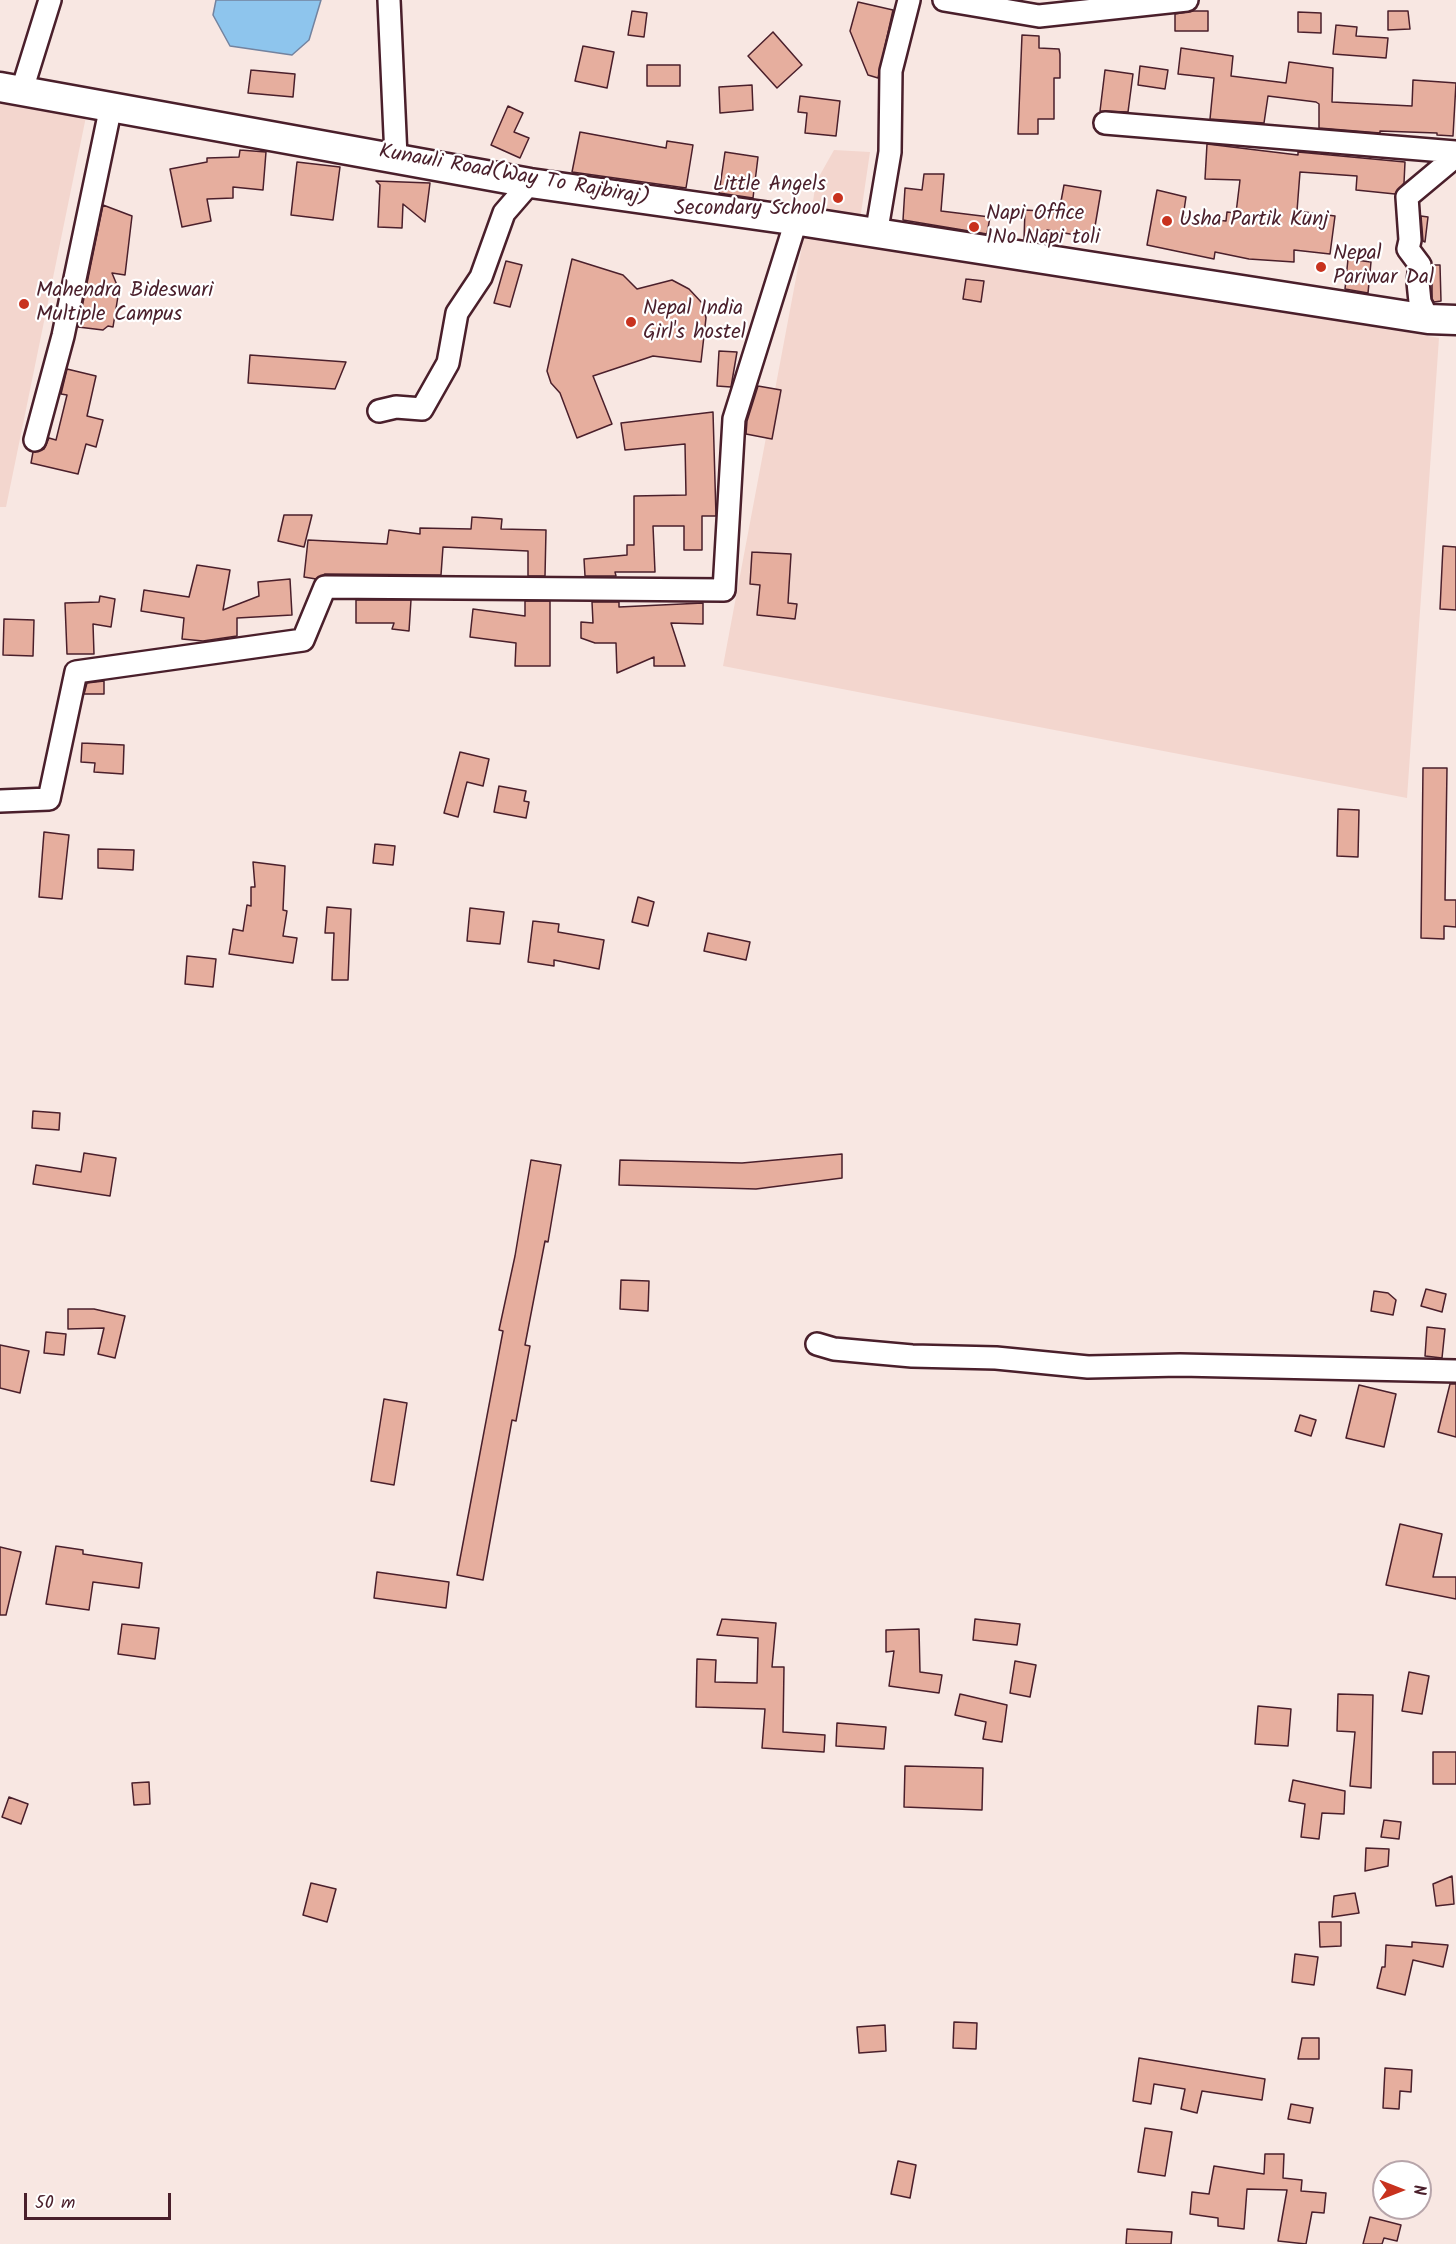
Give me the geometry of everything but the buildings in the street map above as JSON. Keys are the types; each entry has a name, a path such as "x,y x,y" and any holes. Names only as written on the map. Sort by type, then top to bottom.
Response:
{"main road":[{"name":"Kunauli Road(Way To Rajbiraj)","path":"11,88 530,183 796,221 1428,319 1456,320"}],"street":[{"path":"11,88 50,0"},
{"path":"389,0 396,157"},
{"path":"876,235 890,152 891,71 909,0"},
{"path":"944,0 1039,16 1187,0"},
{"path":"35,440 63,336 111,106"},
{"path":"1105,123 1456,154"},
{"path":"1428,319 1420,302 1418,282 1420,265 1408,249 1410,240 1407,197 1456,154"},
{"path":"379,411 396,407 422,409 448,363 458,313 481,277 504,213 530,183"},
{"path":"0,801 49,799 76,672 303,640 326,587 724,590 734,419 796,221"},
{"path":"816,1344 834,1349 868,1352 996,1358 1088,1367 1180,1365 1456,1371"}],"shaded area":[{"name":"Mahendra Bideswari Multiple Campus","path":"0,87 89,102 6,507 0,507"},
{"name":"Little Angels Secondary School","path":"834,150 870,152 860,220 811,214 816,182"},
{"path":"806,225 1439,338 1407,798 723,666"}],"water":[{"path":"216,0 321,0 309,40 292,55 230,46 213,15"}],"place":[{"name":"Little Angels Secondary School","path":"838,198"},
{"name":"Usha Partik Kunj","path":"1167,221"},
{"name":"Napi Office 1No Napi toli","path":"974,227"},
{"name":"Nepal Pariwar Dal","path":"1321,267"},
{"name":"Mahendra Bideswari Multiple Campus","path":"24,304"},
{"name":"Nepal India Girl's hostel","path":"631,322"}]}
